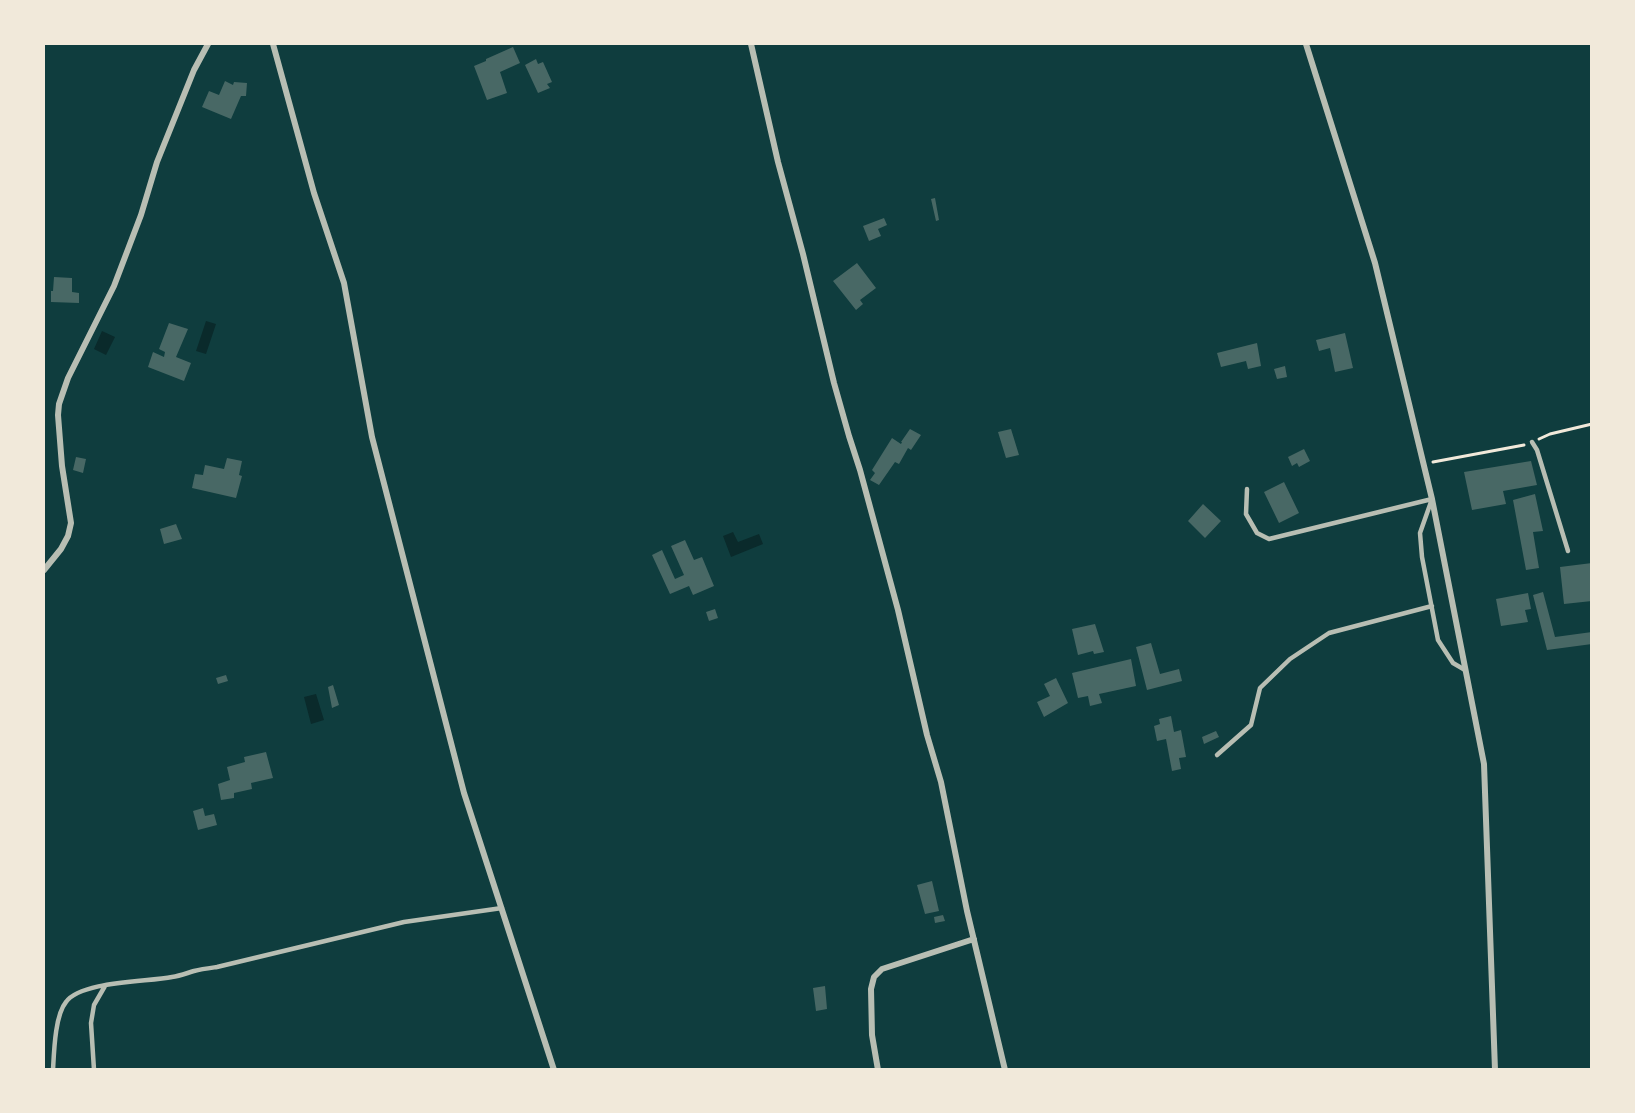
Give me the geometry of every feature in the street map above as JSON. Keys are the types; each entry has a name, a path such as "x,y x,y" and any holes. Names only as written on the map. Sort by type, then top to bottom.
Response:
{"street":[{"path":"44,570 61,549 68,536 71,523 62,466 59,404 68,378 114,286 141,215 157,162 194,70 208,44"},
{"path":"273,44 314,193 344,283 372,437 464,794 554,1070"},
{"path":"750,44 834,383 898,610 940,782 1005,1070"},
{"path":"1306,44 1375,263 1432,499 1484,765 1495,1070"},
{"path":"878,1070 872,1035 871,989 874,977 882,969 974,939"}],"lane":[{"path":"1532,442 1537,450 1568,551"},
{"path":"1247,489 1245,514 1257,533 1269,539 1432,499"},
{"path":"1432,499 1420,533 1422,557 1438,640 1453,663 1466,670"},
{"path":"1217,755 1251,725 1260,688 1290,659 1329,633 1432,606"},
{"path":"53,1070 60,1013 64,1003 80,991 174,977 404,922 502,908"},
{"path":"94,1070 91,1023 94,1005 105,986"}],"path":[{"path":"1424,464 1532,442 1550,434 1592,424"}],"water":[{"path":"206,321 216,324 206,354 196,351"},
{"path":"102,331 115,337 106,355 94,349"},
{"path":"733,532 738,542 759,534 763,544 731,557 723,536"},
{"path":"316,694 324,720 311,724 304,697"}],"building":[{"path":"513,47 520,63 500,72 507,93 487,100 474,66"},
{"path":"536,59 538,64 543,62 552,82 547,84 550,88 538,93 525,65"},
{"path":"225,81 233,85 234,82 247,83 246,96 241,96 231,119 202,107 209,91 219,95"},
{"path":"935,198 939,220 936,221 931,199"},
{"path":"884,218 887,225 878,229 881,236 869,241 863,226"},
{"path":"857,263 876,288 860,300 863,304 856,310 833,281"},
{"path":"54,277 72,278 72,292 79,293 79,303 51,302"},
{"path":"169,323 188,329 176,357 191,363 184,381 148,367 153,352 164,357 165,352 159,349"},
{"path":"1345,333 1353,368 1335,372 1330,348 1319,351 1316,340"},
{"path":"1257,343 1261,366 1248,369 1246,361 1221,367 1217,353"},
{"path":"1285,366 1287,377 1277,379 1274,369"},
{"path":"910,429 921,435 911,450 908,448 899,464 895,462 879,485 870,480 875,473 872,470 892,438 901,444"},
{"path":"1011,429 1019,455 1006,458 998,432"},
{"path":"1304,449 1310,461 1299,467 1297,463 1292,466 1288,457"},
{"path":"76,457 86,459 83,473 73,470"},
{"path":"227,458 242,461 239,475 242,476 236,498 192,488 195,474 203,475 205,465 224,469"},
{"path":"1531,461 1537,485 1503,491 1506,504 1472,510 1464,472"},
{"path":"1284,482 1299,513 1279,523 1264,492"},
{"path":"1535,494 1543,531 1533,532 1539,568 1526,570 1513,500"},
{"path":"1203,504 1221,521 1205,538 1188,521"},
{"path":"176,524 182,539 164,544 160,529"},
{"path":"685,540 694,560 702,557 714,586 693,595 689,586 670,594 652,555 662,550 675,579 684,575 671,546"},
{"path":"1592,563 1592,601 1564,604 1560,567"},
{"path":"1543,592 1555,637 1592,632 1592,644 1547,650 1533,595"},
{"path":"1528,593 1531,609 1525,610 1528,622 1501,626 1496,599"},
{"path":"715,609 718,618 709,621 706,612"},
{"path":"1095,624 1104,652 1094,654 1093,651 1078,655 1072,629"},
{"path":"1151,643 1160,674 1179,669 1182,681 1147,690 1136,647"},
{"path":"1131,659 1136,686 1099,694 1102,703 1090,706 1088,696 1078,698 1072,673"},
{"path":"226,675 228,681 218,684 216,678"},
{"path":"1056,678 1068,703 1044,717 1037,702 1050,696 1044,684"},
{"path":"333,685 339,705 332,708 328,687"},
{"path":"1171,716 1174,732 1181,730 1186,757 1179,758 1181,769 1172,771 1166,739 1157,741 1154,726 1160,724 1159,719"},
{"path":"1216,731 1219,737 1204,744 1202,737"},
{"path":"266,752 273,778 251,783 252,789 234,793 234,798 221,800 218,784 230,780 227,767 245,762 244,757"},
{"path":"203,808 205,816 214,814 217,825 198,830 193,811"},
{"path":"932,881 939,911 925,914 917,885"},
{"path":"943,915 945,921 935,923 934,917"},
{"path":"825,986 827,1009 816,1011 813,988"}]}
